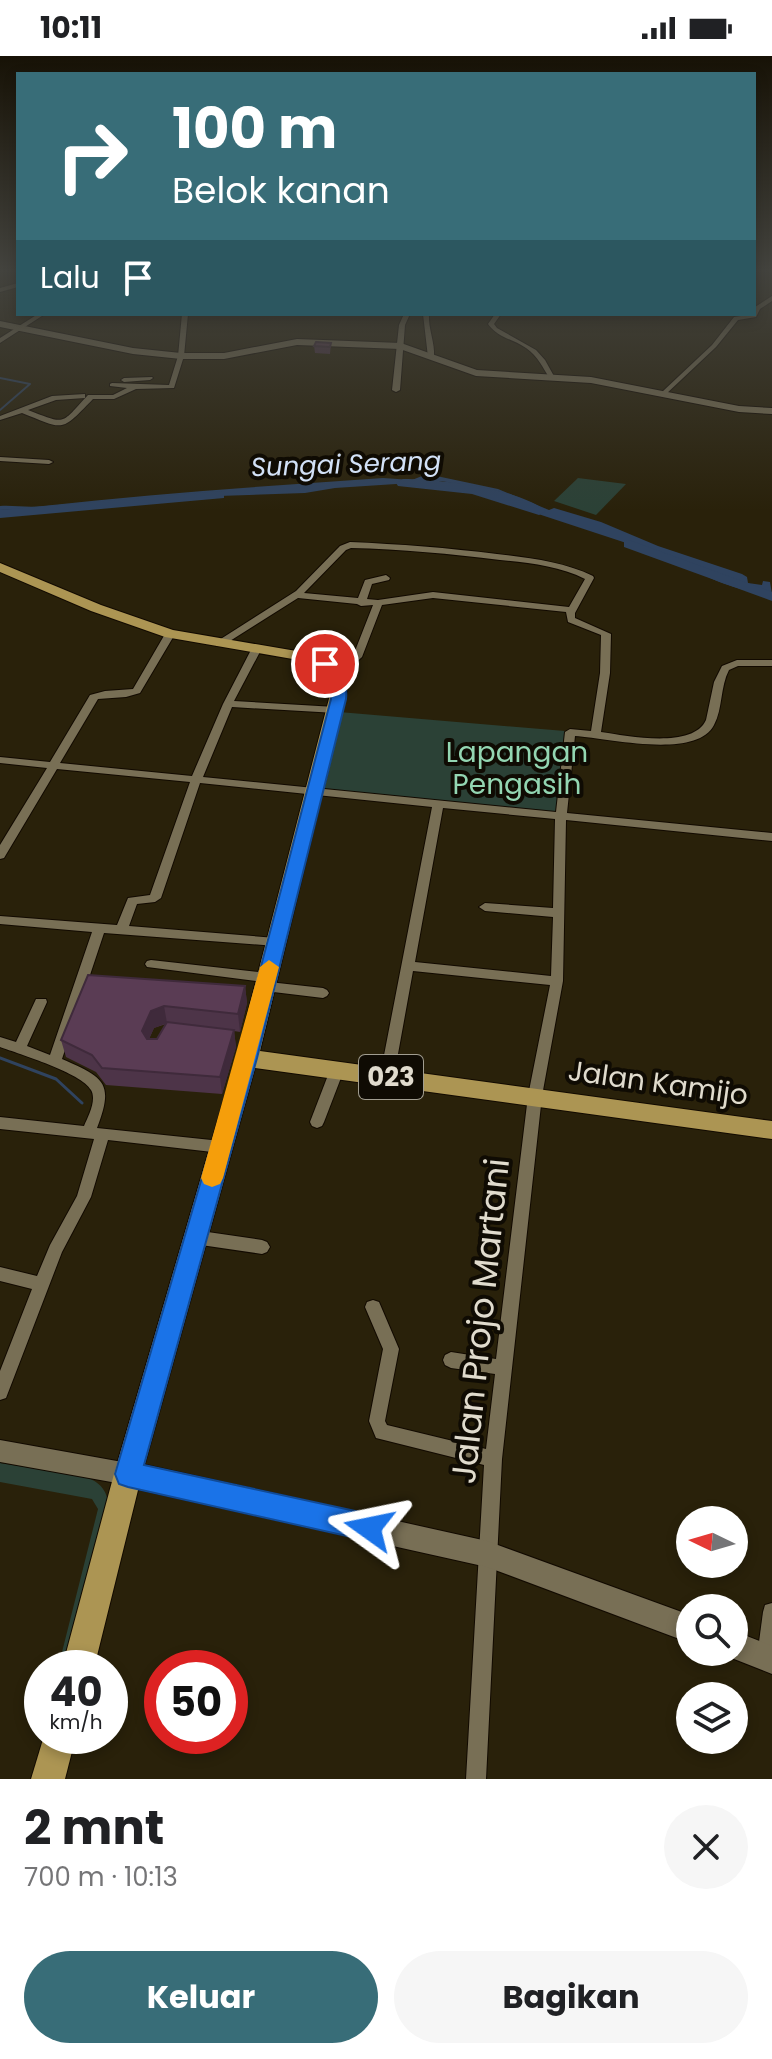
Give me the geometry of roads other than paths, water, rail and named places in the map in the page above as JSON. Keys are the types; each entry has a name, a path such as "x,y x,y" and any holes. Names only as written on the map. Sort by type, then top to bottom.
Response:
{"main road":[{"path":"0,567 96,608 170,634 308,657 325,664 336,676 340,687 266,982 245,1046 221,1147 128,1474 83,1650"},
{"name":"023","path":"245,1046 337,1070 535,1096"},
{"name":"Jalan Kamijo","path":"535,1096 772,1130"},
{"path":"128,1474 487,1554 676,1624"},
{"path":"748,1650 769,1658"},
{"path":"48,1779 55,1754"}],"street":[{"path":"130,350 181,356 235,355 257,350"},
{"path":"150,378 115,381 112,385 171,389 182,350"},
{"path":"396,390 400,350"},
{"path":"413,350 476,373 591,380 739,409 772,411"},
{"path":"431,350 431,357"},
{"path":"533,350 552,378"},
{"path":"663,394 709,350"},
{"path":"24,411 62,424 72,420 91,397 114,397 135,387"},
{"path":"0,418 62,396 82,396"},
{"path":"0,459 49,462"},
{"path":"219,644 297,595 343,548 361,545 572,568 590,578 572,610 573,622 606,634 605,673 596,734 670,741 699,737 706,731 712,717 725,668 737,663 772,663"},
{"path":"361,603 368,582 386,578"},
{"path":"297,595 378,603 427,594 572,610"},
{"path":"336,676 357,657 378,603"},
{"path":"0,855 94,697 134,693 170,634"},
{"path":"121,931 132,901 152,899 157,894 196,780 228,704 257,648"},
{"path":"228,704 336,710"},
{"name":"Jalan Projo Martani","path":"476,1779 493,1459 535,1096 557,981 561,816 569,732 596,734"},
{"path":"0,760 772,837"},
{"path":"387,1076 438,804"},
{"path":"485,907 560,913"},
{"path":"0,934 3,921 276,942"},
{"path":"54,1062 99,929"},
{"path":"151,964 323,993"},
{"path":"407,966 557,981"},
{"path":"19,1049 41,1002"},
{"path":"0,1042 54,1062 98,1085 101,1094 96,1133 77,1212 55,1250 0,1392"},
{"path":"317,1122 337,1070"},
{"path":"0,1123 221,1147"},
{"path":"194,1237 262,1247"},
{"path":"0,1274 41,1284"},
{"path":"373,1307 391,1349 377,1421 382,1432 493,1459"},
{"path":"451,1360 504,1368"},
{"path":"0,1451 128,1474"},
{"path":"769,1658 772,1612"}],"water":[{"path":"427,474 498,489 549,510 554,508 601,522 658,546 742,574 747,577 748,583 762,585 763,581 770,582 772,594 727,585 687,563 520,508 508,496 442,481 305,493 189,497 87,508 0,510 0,506 37,507 256,487 383,478 412,480"}],"waterway":[{"path":"0,378 30,384 0,410"},
{"name":"Sungai Serang","path":"403,483 438,484 472,490 539,511"},
{"name":"Sungai Serang","path":"0,514 219,495"},
{"name":"Sungai Serang","path":"629,544 772,597"},
{"path":"0,1058 56,1079 82,1103"}],"park label":[{"name":"Lapangan Pengasih","path":"517,768"}]}
